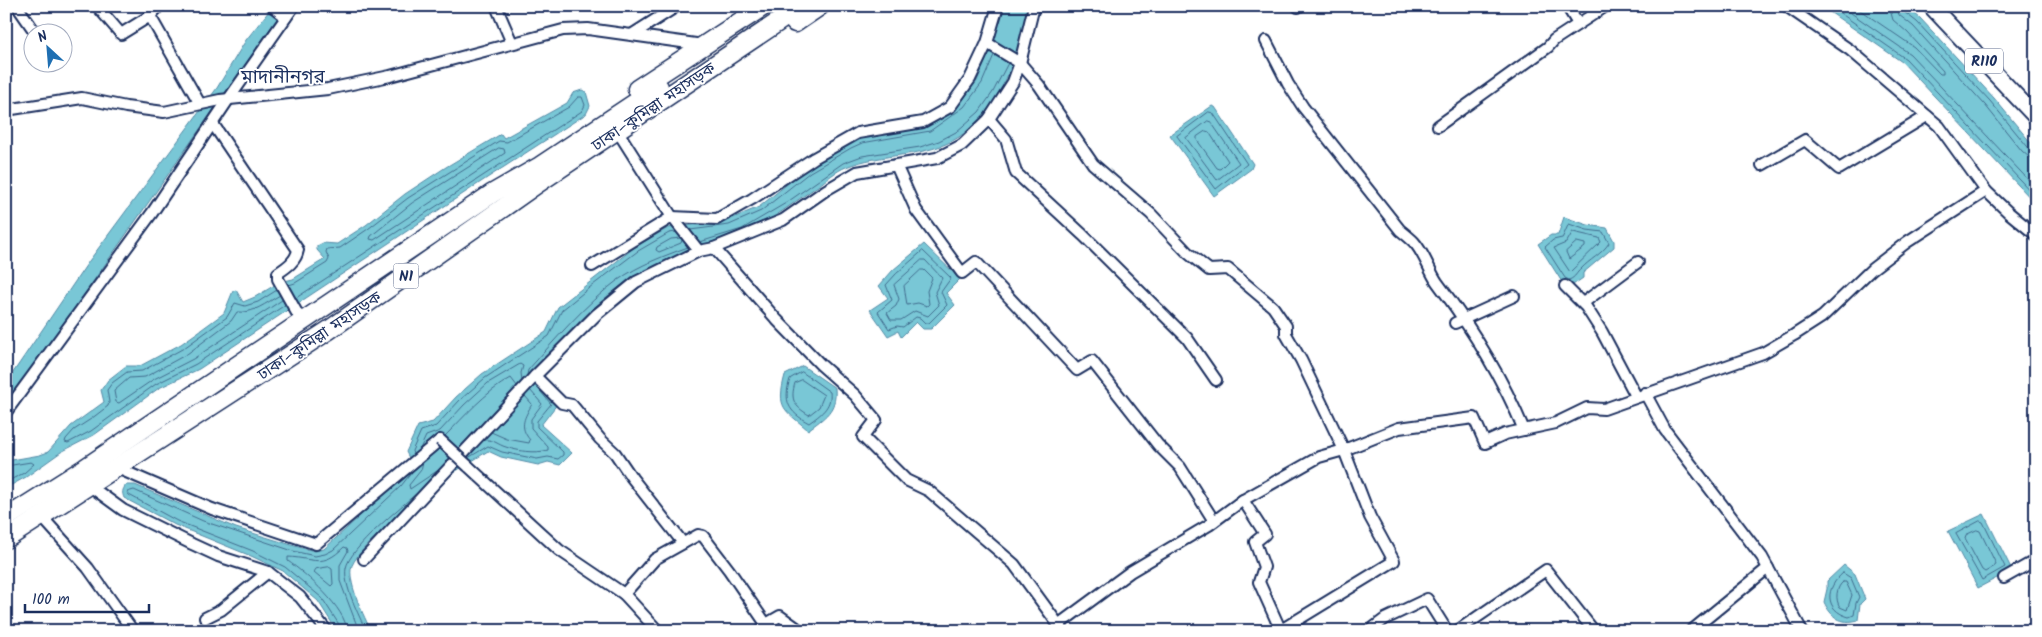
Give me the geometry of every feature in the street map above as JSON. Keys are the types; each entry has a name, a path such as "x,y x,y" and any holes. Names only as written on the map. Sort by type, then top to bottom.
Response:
{"highway":[{"path":"492,193 527,162 551,145 764,6"},
{"name":"ঢাকা–কুমিল্লা মহাসড়ক","path":"6,518 93,463 299,316 492,193 540,166 782,6"},
{"name":"ঢাকা–কুমিল্লা মহাসড়ক","path":"6,539 329,330 537,184 802,6"},
{"path":"504,208 536,195 820,6"}],"main road":[{"name":"R110","path":"1931,6 2036,117"}],"street":[{"path":"18,6 28,22"},
{"path":"97,6 121,34 150,16 159,6"},
{"path":"272,6 286,18"},
{"path":"6,412 133,240 213,124 224,100 294,6"},
{"path":"496,6 512,43"},
{"path":"633,34 677,6"},
{"path":"592,266 675,220 717,219 752,199 814,158 858,133 923,122 950,107 970,79 987,43 998,6"},
{"path":"364,559 535,376 597,314 636,282 699,250 714,248 783,220 826,190 858,172 937,158 962,145 989,119 1013,82 1034,6"},
{"path":"1567,6 1578,24"},
{"path":"1438,126 1578,24 1606,6"},
{"path":"1786,6 1850,50 1927,116 1948,137 1986,190 2036,235"},
{"path":"150,16 202,103"},
{"path":"6,110 82,98 164,112 202,103 328,89 390,76 563,30 588,29 704,45"},
{"path":"1266,41 1288,84 1304,107 1400,230 1415,244 1459,321 1516,409 1524,430"},
{"path":"987,43 1020,62 1039,85 1093,164 1151,214 1198,263 1209,270 1228,269 1273,307 1286,326 1286,334 1301,360 1344,450 1370,517 1394,561 1281,630 1259,582 1264,567 1255,542 1265,534 1243,500"},
{"path":"1762,165 1805,140 1840,169 1927,116"},
{"path":"989,119 1006,139 1016,173 1083,235 1187,338 1216,380"},
{"path":"213,124 298,250 291,264 278,273 278,280 299,316"},
{"path":"622,138 675,220 699,250"},
{"path":"896,165 916,210 962,273 976,262 1077,370 1092,361 1158,445 1180,467 1214,521"},
{"path":"714,248 778,320 821,365 855,396 876,420 864,437 906,480 929,491 1014,564 1060,628 1130,572 1214,521 1243,500 1319,457 1344,450 1399,428 1474,418 1486,443 1505,434 1556,423 1587,408 1604,409 1763,353 1822,317 1872,269 1907,242 1986,190"},
{"path":"1583,303 1638,262"},
{"path":"1565,286 1583,303 1641,395 1762,557 1802,631"},
{"path":"1459,321 1514,296"},
{"path":"535,376 562,403 572,405 600,439 615,453 632,478 683,543"},
{"path":"117,468 212,509 316,544 440,440 559,550 624,594 658,631"},
{"path":"90,486 123,510 192,544 218,556 268,572 300,597 327,631"},
{"path":"42,516 88,568 133,631"},
{"path":"624,594 655,559 698,535 703,536 729,570 763,628 780,616 800,631"},
{"path":"2004,578 2036,560"},
{"path":"1691,631 1768,568"},
{"path":"1458,631 1546,570 1594,631"},
{"path":"205,618 220,610 268,572"},
{"path":"1369,631 1385,619 1428,599 1446,631"}],"water":[{"path":"273,6 286,6 6,406 6,383 89,261 217,88 246,40"},
{"path":"1003,6 1028,6 1013,61 998,95 987,111 959,137 932,149 860,162 842,169 755,228 741,235 684,253 637,275 588,313 532,374 558,403 541,425 572,453 560,465 548,462 538,465 501,457 488,451 449,475 397,516 362,551 354,561 351,569 352,584 371,631 337,631 318,601 283,571 175,525 124,498 123,492 126,485 135,485 236,528 315,551 324,549 397,482 412,464 406,452 418,426 433,422 456,397 482,374 546,332 558,307 635,247 668,228 728,220 759,207 807,168 848,143 861,138 927,126 960,104 977,81 989,53"},
{"path":"1821,6 1905,6 1920,18 1994,98 2036,149 2036,204 1902,62"},
{"path":"582,90 586,92 590,106 586,114 199,369 159,388 94,435 61,452 26,477 6,488 6,461 48,452 71,426 104,402 101,390 108,380 126,366 140,366 181,344 198,332 224,313 233,291 236,290 243,302 280,282 293,279 325,259 317,250 317,246 323,243 337,244 366,225 405,194 446,167 501,134 504,138 567,103 573,93"},
{"path":"1212,106 1215,107 1253,164 1251,169 1214,196 1170,135"},
{"path":"1564,217 1588,225 1607,228 1614,241 1614,247 1583,273 1583,278 1570,287 1562,282 1538,244 1551,235 1558,235"},
{"path":"924,244 960,279 946,293 955,305 931,329 923,329 916,322 901,337 898,331 888,336 870,310 888,298 879,286 893,270"},
{"path":"803,366 835,388 834,402 829,413 808,430 784,407 781,395 785,375"},
{"path":"1984,514 2012,570 1978,588 1948,531"},
{"path":"1844,565 1855,574 1865,599 1860,604 1858,620 1846,621 1833,616 1824,602 1827,581"}],"district":[{"name":"মাদানীনগর","path":"283,76"}]}
